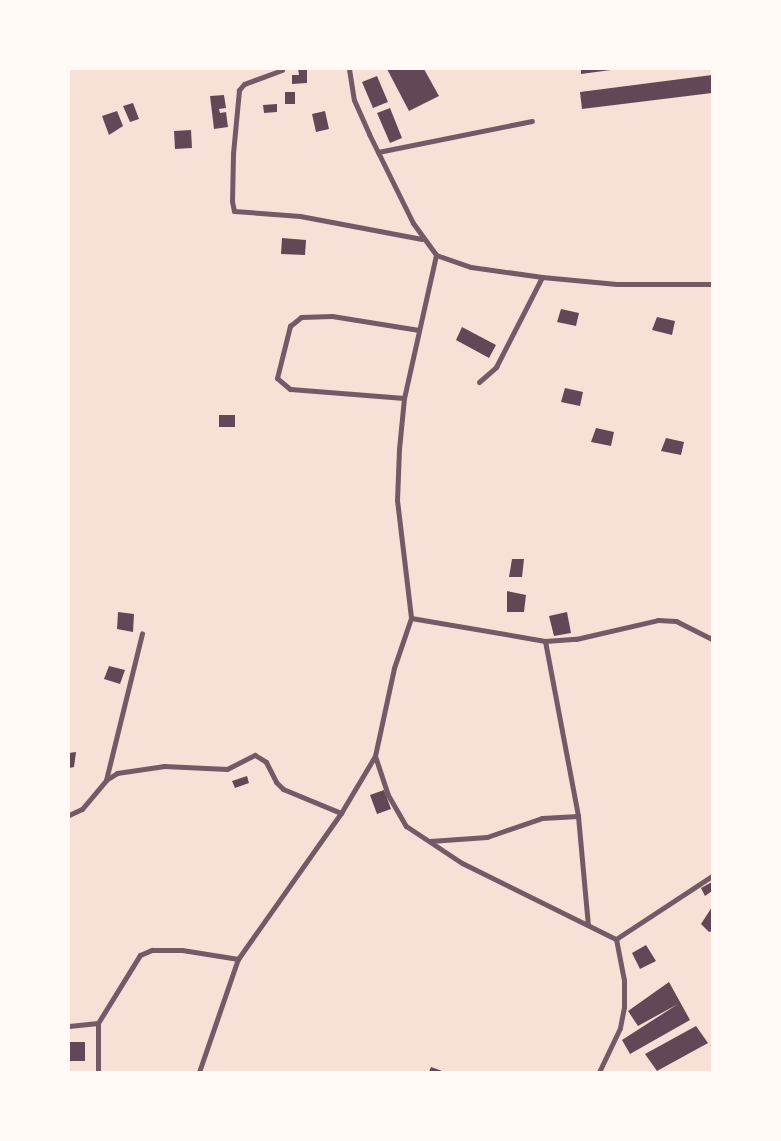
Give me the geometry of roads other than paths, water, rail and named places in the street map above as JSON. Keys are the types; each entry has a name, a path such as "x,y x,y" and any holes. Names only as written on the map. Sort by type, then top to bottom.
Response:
{"street":[{"path":"349,69 354,100 378,152 422,239 436,254 471,267 542,277 617,284 712,284"},
{"path":"282,70 244,84 239,90 233,154 234,211 300,216 422,239"},
{"path":"378,152 532,121"},
{"path":"199,1072 238,958 340,813 375,756 394,668 411,618 397,500 404,398 436,254"},
{"path":"479,382 496,367 542,277"},
{"path":"404,398 290,389 276,378 290,326 301,317 332,316 420,330"},
{"path":"411,618 545,641 576,639 658,620 676,621 712,639"},
{"path":"106,780 142,633"},
{"path":"545,641 578,816 588,925"},
{"path":"69,814 82,809 106,780 117,773 141,768 235,768 255,755 266,762 276,782 283,789 340,813"},
{"path":"375,756 388,796 406,826 462,863 616,939"},
{"path":"430,842 487,836 542,818 578,816"},
{"path":"616,939 712,876"},
{"path":"599,1072 620,1028 624,1007 624,980 616,939"},
{"path":"98,1072 98,1023 140,955 152,950 182,950 238,958"},
{"path":"69,1026 98,1023"}]}
